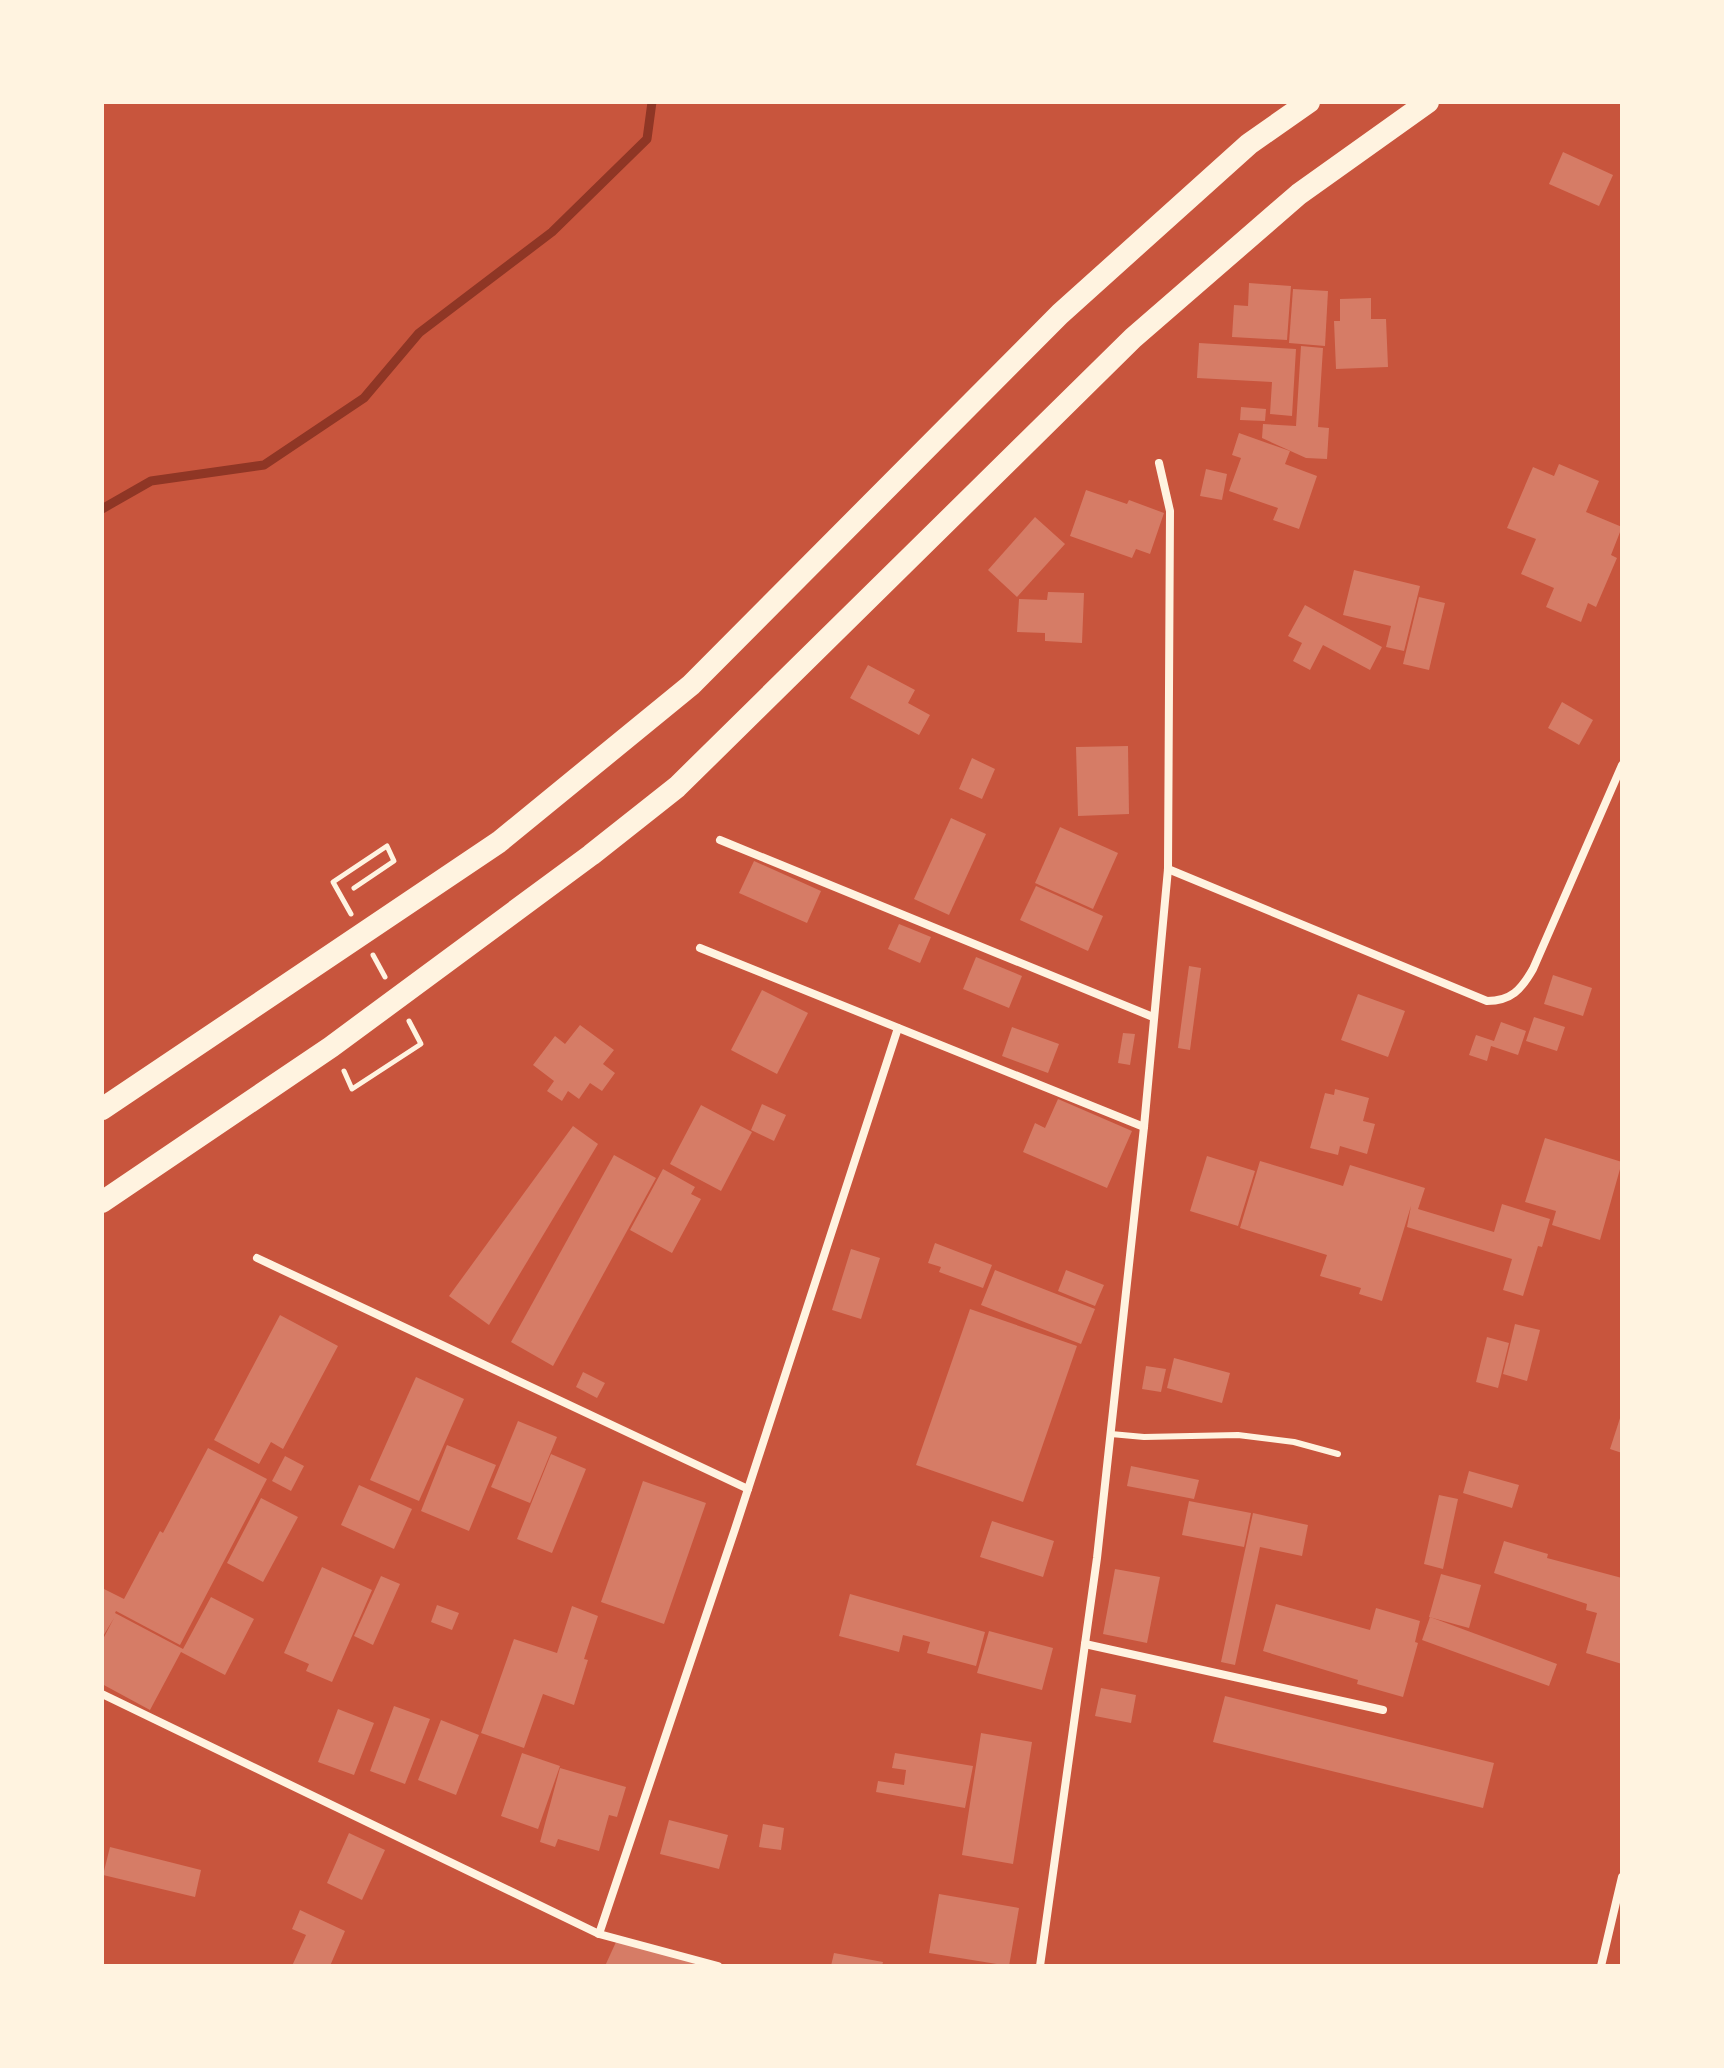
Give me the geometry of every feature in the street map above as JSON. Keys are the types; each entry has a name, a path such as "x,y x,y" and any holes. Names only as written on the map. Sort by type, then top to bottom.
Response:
{"highway":[{"path":"102,1109 499,842 691,685 1060,314 1249,144 1309,102"},
{"path":"102,1202 331,1047 591,855 677,787 1133,338 1299,194 1428,102"}],"street":[{"path":"1040,1966 1111,1434 1168,869 1170,511 1159,463"},
{"path":"1168,869 1487,1001 1504,1001 1522,988 1533,969 1622,765"},
{"path":"720,840 1153,1017"},
{"path":"700,948 1144,1127"},
{"path":"599,1934 898,1028"},
{"path":"257,1258 748,1489"},
{"path":"1085,1644 1383,1710"},
{"path":"102,1694 599,1934 718,1966"},
{"path":"1601,1966 1622,1877"}],"lane":[{"path":"1111,1434 1144,1437 1238,1435 1294,1442 1338,1454"}],"path":[{"path":"354,888 394,861 387,846 333,882 355,922"},
{"path":"370,949 392,990"},
{"path":"352,1066 342,1073 352,1089 421,1044 407,1017"}],"building":[{"path":"1563,152 1613,175 1599,206 1549,184"},
{"path":"1249,283 1291,286 1287,340 1232,337 1234,305 1248,306"},
{"path":"1293,289 1328,291 1325,346 1289,343"},
{"path":"1371,298 1371,319 1386,319 1388,367 1336,369 1334,321 1340,321 1340,299"},
{"path":"1199,343 1296,349 1292,416 1270,414 1272,382 1197,378"},
{"path":"1301,346 1323,348 1318,427 1329,428 1327,459 1306,458 1262,438 1263,424 1296,426"},
{"path":"1241,407 1266,409 1265,421 1240,420"},
{"path":"1239,433 1290,451 1285,464 1317,476 1299,529 1273,520 1278,508 1229,491 1241,458 1232,455"},
{"path":"1559,464 1599,481 1586,512 1622,527 1611,555 1617,558 1596,607 1588,603 1581,622 1546,607 1554,588 1521,574 1536,539 1507,528 1533,467 1554,476"},
{"path":"1206,469 1227,474 1222,500 1200,496"},
{"path":"1086,490 1127,504 1129,500 1164,513 1150,554 1136,549 1132,558 1070,536"},
{"path":"1035,517 1065,544 1017,597 988,570"},
{"path":"1354,570 1420,586 1404,651 1386,647 1391,626 1343,615"},
{"path":"1048,592 1084,593 1082,643 1045,641 1045,633 1017,632 1019,599 1047,600"},
{"path":"1419,597 1445,603 1429,670 1403,664"},
{"path":"1305,605 1382,647 1370,670 1323,645 1310,670 1293,661 1302,643 1288,636"},
{"path":"868,665 915,690 908,703 930,715 919,735 850,698"},
{"path":"1562,702 1593,720 1579,745 1548,728"},
{"path":"1128,746 1129,814 1078,816 1076,747"},
{"path":"972,758 995,769 982,799 959,789"},
{"path":"951,818 986,834 949,915 914,899"},
{"path":"1060,827 1118,853 1093,909 1035,883"},
{"path":"754,861 821,891 807,923 739,893"},
{"path":"1036,886 1103,916 1088,951 1020,920"},
{"path":"899,924 931,937 920,963 888,949"},
{"path":"976,957 1022,976 1009,1008 963,989"},
{"path":"1189,966 1201,968 1190,1050 1178,1048"},
{"path":"1553,975 1592,988 1583,1016 1544,1004"},
{"path":"762,990 808,1013 777,1074 731,1050"},
{"path":"1358,994 1405,1011 1388,1057 1341,1040"},
{"path":"1534,1017 1565,1027 1557,1051 1526,1041"},
{"path":"1501,1022 1526,1031 1518,1055 1491,1046 1487,1061 1469,1055 1476,1035 1494,1041"},
{"path":"580,1025 614,1050 603,1064 615,1073 602,1091 590,1083 579,1099 568,1091 562,1101 547,1091 554,1081 533,1065 555,1036 565,1044"},
{"path":"1012,1027 1059,1044 1048,1073 1002,1056"},
{"path":"1123,1033 1135,1034 1130,1065 1118,1063"},
{"path":"1335,1089 1369,1098 1363,1121 1375,1124 1367,1154 1340,1146 1338,1155 1310,1148 1325,1093 1334,1095"},
{"path":"1058,1099 1132,1131 1107,1188 1023,1152 1035,1123 1045,1128"},
{"path":"762,1104 786,1115 774,1141 751,1130"},
{"path":"701,1105 752,1132 721,1191 670,1164"},
{"path":"573,1126 598,1144 489,1325 449,1296"},
{"path":"1545,1138 1622,1162 1600,1240 1552,1225 1556,1211 1525,1202"},
{"path":"614,1155 656,1178 553,1366 511,1342"},
{"path":"1207,1156 1255,1171 1238,1226 1190,1211"},
{"path":"1260,1161 1343,1186 1350,1165 1425,1188 1418,1209 1494,1232 1502,1204 1550,1219 1523,1296 1503,1290 1512,1259 1407,1227 1411,1206 1382,1301 1359,1294 1361,1288 1320,1276 1327,1255 1240,1228"},
{"path":"663,1169 695,1187 691,1194 701,1199 672,1253 630,1230"},
{"path":"935,1243 992,1265 983,1288 939,1272 941,1267 928,1263"},
{"path":"851,1249 880,1258 861,1319 832,1310"},
{"path":"995,1270 1095,1309 1081,1344 981,1305"},
{"path":"1066,1270 1104,1285 1095,1306 1058,1291"},
{"path":"970,1309 1077,1346 1023,1502 916,1465"},
{"path":"280,1315 338,1346 283,1449 271,1442 259,1464 214,1440"},
{"path":"1515,1324 1540,1330 1527,1381 1503,1374"},
{"path":"1487,1337 1509,1343 1498,1388 1476,1382"},
{"path":"1174,1358 1230,1373 1222,1403 1167,1388"},
{"path":"1146,1366 1166,1369 1161,1392 1142,1389"},
{"path":"583,1372 605,1383 597,1398 576,1387"},
{"path":"416,1377 464,1399 419,1501 370,1480"},
{"path":"1622,1412 1622,1453 1610,1449"},
{"path":"518,1421 557,1437 530,1503 491,1487"},
{"path":"447,1445 496,1465 469,1531 421,1511"},
{"path":"208,1448 267,1479 180,1645 115,1613 183,1649 211,1597 254,1619 225,1675 181,1652 150,1710 102,1684 102,1641 114,1618 102,1638 102,1588 124,1599"},
{"path":"551,1454 586,1469 552,1553 517,1539"},
{"path":"285,1456 304,1466 291,1491 272,1481"},
{"path":"1131,1466 1199,1480 1194,1499 1127,1486"},
{"path":"1469,1471 1519,1485 1512,1508 1463,1493"},
{"path":"643,1481 706,1503 664,1624 601,1602"},
{"path":"359,1485 412,1509 394,1549 341,1525"},
{"path":"1439,1495 1458,1499 1443,1569 1424,1564"},
{"path":"261,1498 298,1517 263,1582 227,1563"},
{"path":"1189,1501 1251,1513 1244,1547 1182,1535"},
{"path":"1253,1513 1308,1525 1302,1556 1260,1547 1235,1665 1221,1662"},
{"path":"992,1521 1054,1541 1043,1577 980,1557"},
{"path":"1504,1541 1548,1554 1547,1558 1622,1578 1622,1664 1586,1653 1597,1613 1586,1610 1587,1604 1494,1573"},
{"path":"322,1567 372,1590 332,1682 306,1671 309,1664 284,1653"},
{"path":"1115,1569 1160,1577 1147,1643 1103,1634"},
{"path":"1441,1574 1481,1585 1469,1628 1429,1617"},
{"path":"381,1576 400,1584 373,1645 354,1636"},
{"path":"850,1594 985,1632 976,1666 927,1653 930,1642 903,1635 899,1652 839,1636"},
{"path":"1276,1604 1370,1630 1376,1608 1420,1621 1415,1642 1418,1643 1403,1697 1263,1651"},
{"path":"437,1605 459,1613 452,1630 431,1622"},
{"path":"572,1606 598,1616 574,1705 543,1694 524,1748 481,1733 514,1639 557,1653"},
{"path":"1430,1617 1557,1664 1549,1686 1422,1640"},
{"path":"989,1631 1053,1648 1042,1690 977,1673"},
{"path":"1101,1688 1136,1695 1131,1723 1095,1716"},
{"path":"1225,1696 1494,1763 1483,1808 1213,1742"},
{"path":"394,1706 430,1719 405,1784 370,1771"},
{"path":"338,1709 374,1723 354,1775 318,1762"},
{"path":"441,1720 479,1735 456,1795 418,1780"},
{"path":"981,1733 1032,1742 1013,1864 962,1855"},
{"path":"522,1753 560,1766 538,1829 501,1816"},
{"path":"895,1753 973,1766 965,1808 876,1792 878,1781 904,1785 906,1770 892,1768"},
{"path":"560,1768 626,1787 617,1817 609,1815 599,1851 558,1839 555,1847 540,1842"},
{"path":"669,1820 728,1835 719,1869 660,1854"},
{"path":"763,1824 784,1828 781,1850 759,1847"},
{"path":"349,1833 385,1850 362,1900 327,1883"},
{"path":"110,1847 201,1870 195,1897 103,1875"},
{"path":"939,1894 1019,1908 1009,1966 929,1953"},
{"path":"300,1910 345,1931 330,1966 292,1966 306,1935 292,1929"},
{"path":"616,1942 710,1966 605,1966"},
{"path":"834,1953 883,1962 882,1966 831,1966"}],"waterway":[{"path":"102,509 151,481 264,465 364,398 419,333 552,232 647,139 652,102"}]}
